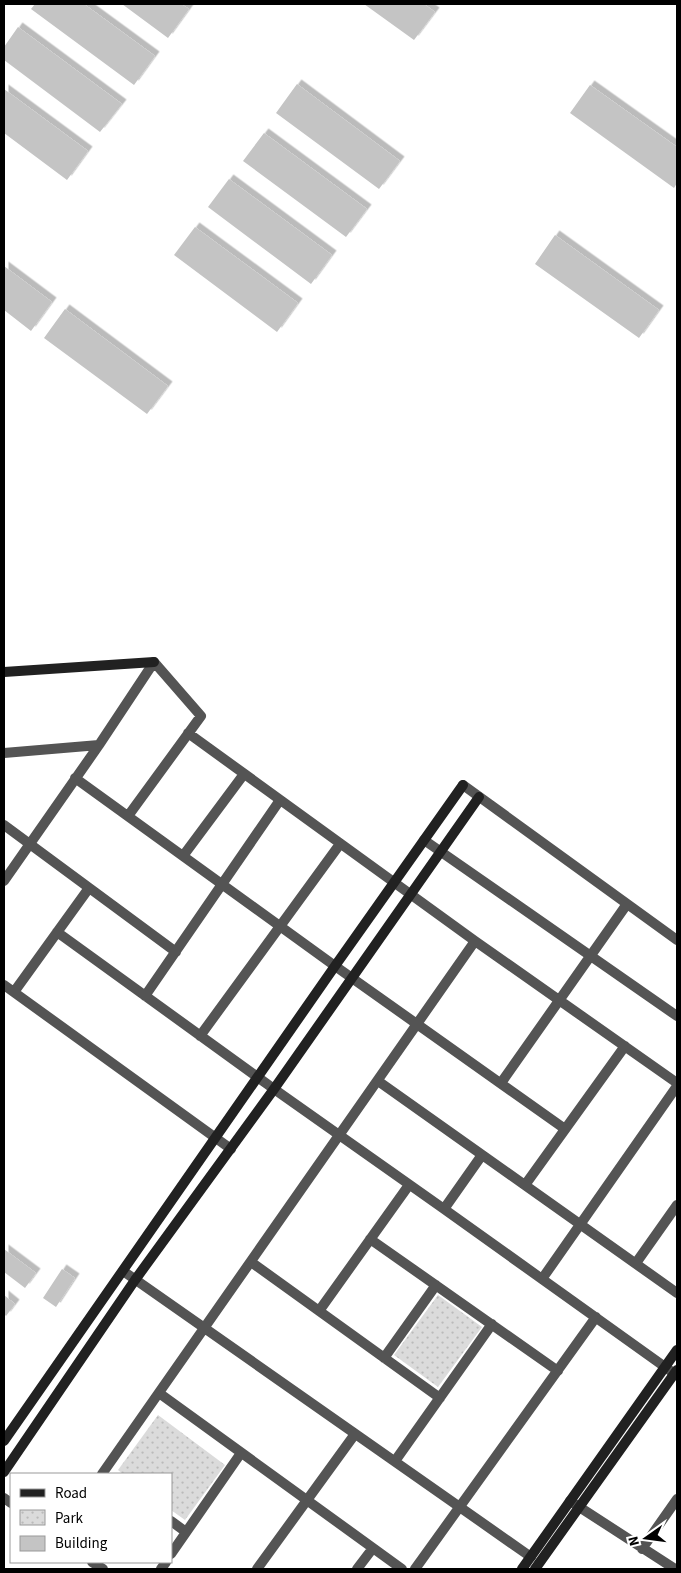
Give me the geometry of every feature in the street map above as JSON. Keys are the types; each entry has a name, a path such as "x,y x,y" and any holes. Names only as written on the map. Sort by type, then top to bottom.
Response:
{"street":[{"path":"4,672 154,662"},
{"path":"128,816 201,716 154,662"},
{"path":"4,881 99,745 154,662"},
{"path":"188,733 394,883 677,1084 542,1279"},
{"path":"4,753 99,745"},
{"path":"183,856 244,774"},
{"path":"75,778 351,978 565,1129"},
{"path":"4,1441 463,785 677,940"},
{"path":"4,1472 135,1280 274,1089 479,797"},
{"path":"145,996 280,800"},
{"path":"4,825 176,952"},
{"path":"424,840 677,1016"},
{"path":"200,1036 340,844"},
{"path":"14,992 88,888"},
{"path":"500,1083 627,904"},
{"path":"57,932 274,1089 676,1373 580,1508 529,1566"},
{"path":"105,1473 204,1328 475,941"},
{"path":"4,985 231,1149"},
{"path":"525,1185 625,1046"},
{"path":"378,1081 677,1292"},
{"path":"444,1209 482,1155"},
{"path":"319,1311 409,1185"},
{"path":"636,1263 677,1204"},
{"path":"370,1239 558,1370"},
{"path":"251,1262 440,1398"},
{"path":"123,1271 460,1507 529,1566"},
{"path":"384,1358 436,1285"},
{"path":"415,1569 596,1317"},
{"path":"394,1461 492,1324"},
{"path":"529,1566 570,1501 677,1350"},
{"path":"159,1393 402,1569"},
{"path":"257,1569 355,1434"},
{"path":"172,1553 241,1453"},
{"path":"642,1549 677,1499"},
{"path":"570,1501 675,1569"},
{"path":"172,1522 186,1532"},
{"path":"357,1569 373,1548"}],"green space":[{"path":"438,1295 482,1327 438,1387 394,1355"},
{"path":"158,1415 225,1465 185,1520 172,1511 172,1473 122,1473 118,1470"}],"building":[{"path":"35,4 84,4 155,56 134,85 31,9"},
{"path":"122,4 181,4 189,9 168,38"},
{"path":"364,4 424,4 435,12 414,40"},
{"path":"18,27 122,104 100,132 4,60 4,47"},
{"path":"297,84 400,161 379,189 276,113"},
{"path":"590,85 677,147 677,183 674,188 570,113"},
{"path":"4,89 88,151 67,180 4,133"},
{"path":"264,133 367,209 346,237 243,161"},
{"path":"229,179 332,255 311,284 208,207"},
{"path":"195,227 298,303 277,332 174,255"},
{"path":"555,235 659,310 639,338 535,264"},
{"path":"4,266 52,302 31,331 4,310"},
{"path":"65,309 168,386 147,414 44,338"},
{"path":"4,1249 36,1273 25,1288 4,1272"},
{"path":"62,1269 75,1278 56,1307 43,1298"},
{"path":"4,1295 15,1304 6,1316 4,1314"}]}
